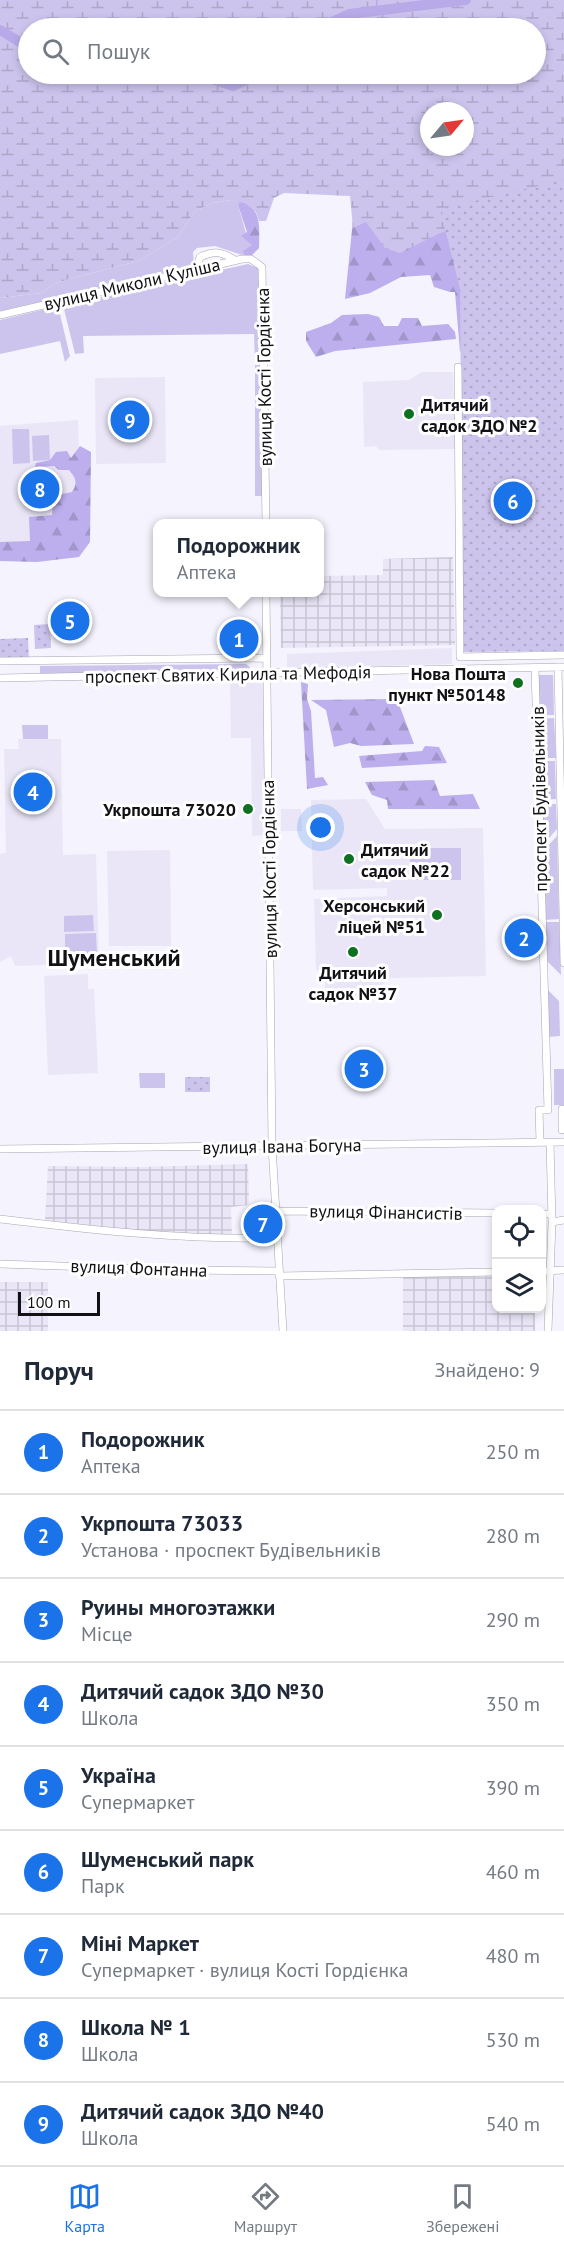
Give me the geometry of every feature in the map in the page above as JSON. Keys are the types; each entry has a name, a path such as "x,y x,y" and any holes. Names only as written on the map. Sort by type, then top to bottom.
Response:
{"street":[{"path":"196,269 200,257 210,252 223,252 235,260"},
{"name":"вулиця Миколи Куліша","path":"0,315 235,260 251,260 262,267"},
{"name":"вулиця Кості Гордієнка","path":"262,267 266,519"},
{"path":"458,367 460,657 564,656"},
{"name":"вулиця Кості Гордієнка","path":"266,597 272,1146 275,1211"},
{"name":"проспект Святих Кирила та Мефодія","path":"0,661 267,658"},
{"name":"проспект Святих Кирила та Мефодія","path":"0,678 561,667"},
{"name":"проспект Будівельників","path":"561,667 564,963"},
{"name":"проспект Будівельників","path":"535,668 548,1110 539,1110 540,1142"},
{"path":"548,1110 563,1109 562,1130"},
{"path":"548,1331 552,1218 550,1142"},
{"name":"вулиця Івана Богуна","path":"0,1149 564,1142"},
{"path":"275,1211 283,1331"},
{"name":"вулиця Фінансистів","path":"275,1211 492,1213"},
{"path":"546,1216 564,1220"},
{"path":"0,1219 183,1237 276,1238"},
{"name":"вулиця Фонтанна","path":"0,1264 279,1273 492,1272"},
{"path":"546,1271 564,1270"}],"shaded area":[{"name":"Дитячий садок ЗДО №2","path":"422,372 453,372 455,449 379,450 376,446 364,447 363,382 409,380"},
{"path":"165,377 166,463 96,464 95,378"},
{"path":"78,420 82,553 0,553 0,426"},
{"path":"453,557 455,645 281,648 280,597 324,597 324,576 383,575 383,559"},
{"path":"452,648 452,664 287,669 287,654"},
{"path":"230,680 263,680 265,835 252,836 251,738 231,738"},
{"path":"18,739 61,739 63,855 96,854 99,963 15,966 11,956 0,962 0,854 6,853 4,749 19,749"},
{"path":"366,799 385,829 483,828 486,976 391,978 358,1003 325,1004 325,970 316,970 314,899 387,896 387,888 313,890 311,800"},
{"path":"281,809 301,809 302,831 281,831"},
{"path":"170,850 171,946 109,946 107,851"},
{"path":"88,974 88,989 94,989 98,1073 48,1075 44,976"},
{"path":"248,1164 249,1205 231,1207 232,1237 150,1232 45,1220 48,1166 141,1167"},
{"path":"492,1276 492,1313 535,1313 535,1331 403,1331 403,1277"},
{"path":"0,1282 48,1282 48,1331 0,1331"}],"green space":[{"path":"0,0 564,0 564,184 438,234 400,253 385,248 366,222 353,228 350,196 284,193 274,198 266,221 259,221 256,212 245,203 232,200 213,203 195,211 178,237 138,261 55,283 42,293 0,298"},
{"path":"564,180 564,651 463,652 460,289 440,209"},
{"path":"537,198 460,352 455,292 434,287 430,275 401,277 370,293 345,299 353,220"},
{"path":"240,201 238,205 248,240 252,245 245,256 215,246 197,248 193,252 194,267 0,311 0,298 42,293 55,283 138,261 178,237 195,211 213,203"},
{"path":"240,201 253,208 258,220 259,248 250,257 245,256 243,251 252,245 241,236 247,232 238,205"},
{"path":"248,264 258,268 260,273 262,363 255,363 254,334 83,336 84,353 75,354 63,305"},
{"path":"58,306 70,356 65,362 60,341 0,354 0,320"},
{"path":"368,314 379,317 384,326 398,326 402,318 418,318 422,326 448,324 455,332 456,339 335,351 316,357 306,341 306,332 331,323 342,315"},
{"path":"255,365 262,365 263,496 255,496"},
{"path":"12,429 29,429 30,463 13,464"},
{"path":"49,435 50,460 33,461 32,436"},
{"path":"80,446 91,452 90,542 79,557 37,562 0,561 0,542 30,541 29,517 52,515 53,496 72,492 75,486 75,478 69,470 59,470 54,466 35,467 36,463 50,460 56,452 67,451 71,458"},
{"path":"50,624 51,648 35,649 34,625"},
{"path":"28,638 29,660 0,661 0,639"},
{"path":"246,664 250,667 247,671 40,674 40,666"},
{"path":"537,675 553,675 554,715 538,715"},
{"path":"301,682 308,684 307,699 311,711 315,778 323,777 328,785 307,789"},
{"path":"397,699 414,744 361,746 350,743 334,747 326,710 311,700"},
{"path":"554,718 556,758 540,758 539,719"},
{"path":"22,725 48,725 48,739 23,739"},
{"path":"425,746 439,747 447,763 362,768 359,756 422,751"},
{"path":"540,761 555,761 556,799 541,800"},
{"path":"434,780 440,796 473,794 480,809 388,809 387,800 372,795 365,782"},
{"path":"541,804 556,804 557,829 542,846"},
{"path":"557,836 559,919 545,920 543,851"},
{"path":"410,848 461,848 461,880 410,880"},
{"path":"93,915 94,931 64,932 64,916"},
{"path":"545,922 559,922 561,975 546,960"},
{"path":"96,933 97,954 65,954 65,934"},
{"path":"547,989 559,1001 560,1036 549,1037"},
{"path":"554,1069 564,1069 564,1105 554,1105"},
{"path":"139,1073 165,1073 165,1088 140,1088"},
{"path":"185,1077 210,1077 210,1092 185,1092"}],"waterway":[{"path":"376,10 377,0"},
{"path":"340,18 349,14 466,0"},
{"path":"0,30 18,41"},
{"path":"227,84 233,86 238,84"}],"place":[{"name":"Дитячий садок ЗДО №2","path":"409,414"},
{"name":"Дитячий садок ЗДО №40","path":"130,420"},
{"name":"Школа № 1","path":"40,489"},
{"name":"Шуменський парк","path":"513,501"},
{"name":"Україна","path":"70,621"},
{"name":"Подорожник","path":"239,639"},
{"name":"Нова Пошта пункт №50148","path":"518,683"},
{"name":"Дитячий садок ЗДО №30","path":"33,792"},
{"name":"Укрпошта 73020","path":"248,809"},
{"name":"Дитячий садок №22","path":"349,859"},
{"name":"Херсонський ліцей №51","path":"437,915"},
{"name":"Укрпошта 73033","path":"524,938"},
{"name":"Дитячий садок №37","path":"353,952"},
{"name":"Руины многоэтажки","path":"364,1069"},
{"name":"Міні Маркет","path":"263,1224"}],"district":[{"name":"Шуменський","path":"114,957"}]}
